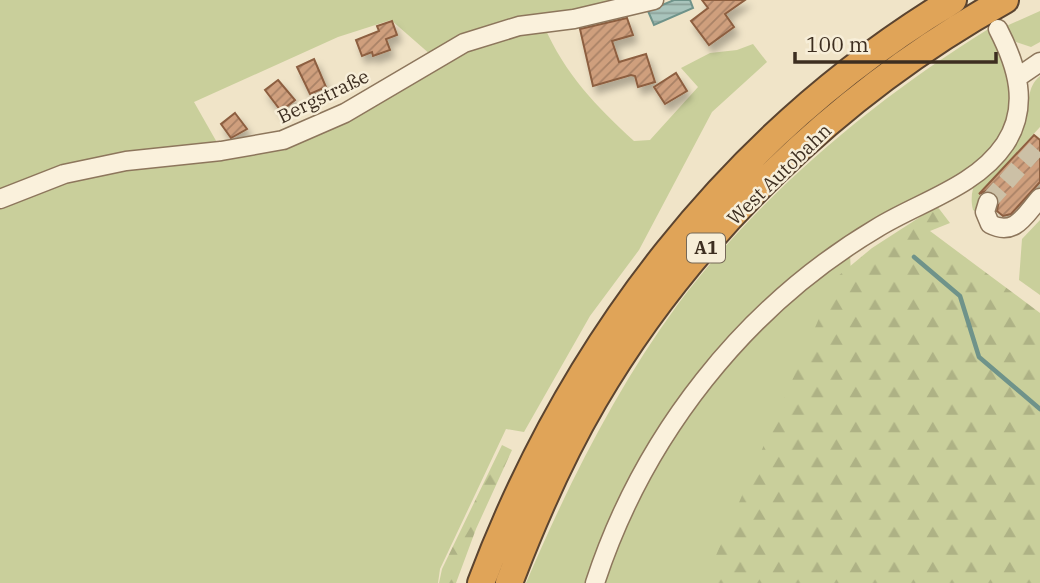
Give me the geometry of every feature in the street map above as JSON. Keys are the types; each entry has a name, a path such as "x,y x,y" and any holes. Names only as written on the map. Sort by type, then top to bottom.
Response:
{"highway":[{"name":"West Autobahn","path":"481,583 518,491 568,394 612,324 671,246 719,191 826,91 878,50 953,0"},
{"name":"West Autobahn","path":"509,583 545,496 595,399 636,335 700,255 754,193 810,139 893,71 1005,0"}],"street":[{"name":"Bergstraße","path":"0,199 64,174 126,161 221,151 283,140 345,113 464,43 519,26 574,19 654,0"},
{"path":"596,583 641,475 666,434 714,368 766,313 837,254 877,227 962,182 996,156 1006,143 1017,116 1020,100 1018,77 998,29"},
{"path":"1018,77 1040,62"},
{"path":"988,202 985,212 990,224 1001,230 1013,228 1040,198"}],"green space":[{"path":"0,0 626,0 431,55 391,20 338,37 194,102 219,146 0,193"},
{"path":"1040,11 1040,42 1031,47 1016,42 1004,27"},
{"path":"544,26 572,74 607,115 634,141 650,140 698,87 681,68 710,53 737,50 753,44 767,62 712,112 639,250 590,316 524,432 506,429 440,569 438,583 0,583 0,204 87,173 243,155 461,51"},
{"path":"990,28 1002,54 1013,95 1004,134 990,152 956,178 914,198 849,237 852,291 726,583 526,583 576,474 613,404 655,337 710,264 782,187 821,152 904,86"},
{"path":"1040,76 1040,127 979,194 983,201 978,213 973,210 975,183 1019,128 1033,85"},
{"path":"937,206 950,223 930,231 1040,313 1040,583 704,583 837,277 872,248"},
{"path":"1040,220 1040,295 1019,280 1022,239"},
{"path":"502,445 512,450 476,529 456,583 439,583 442,569"}],"water":[{"path":"674,0 690,0 693,8 654,25 648,11"}],"building":[{"path":"702,0 745,0 725,14 734,27 709,45 691,21 708,8"},
{"path":"627,18 633,35 612,41 619,62 646,54 655,82 638,87 635,76 631,75 593,86 580,29"},
{"path":"392,21 397,35 386,39 390,50 373,56 372,52 362,56 356,40 379,31 377,26"},
{"path":"314,59 326,87 310,94 297,67"},
{"path":"676,73 687,91 665,104 654,87"},
{"path":"278,80 295,100 281,111 265,90"},
{"path":"235,113 247,129 231,138 221,124"},
{"path":"1034,135 1040,140 1040,182 1011,214 1003,216 997,211 999,200 996,194 986,191 979,194"}],"waterway":[{"path":"914,257 960,296 979,357 1040,409"}],"tunnel":[{"path":"988,202 1040,144"}]}
